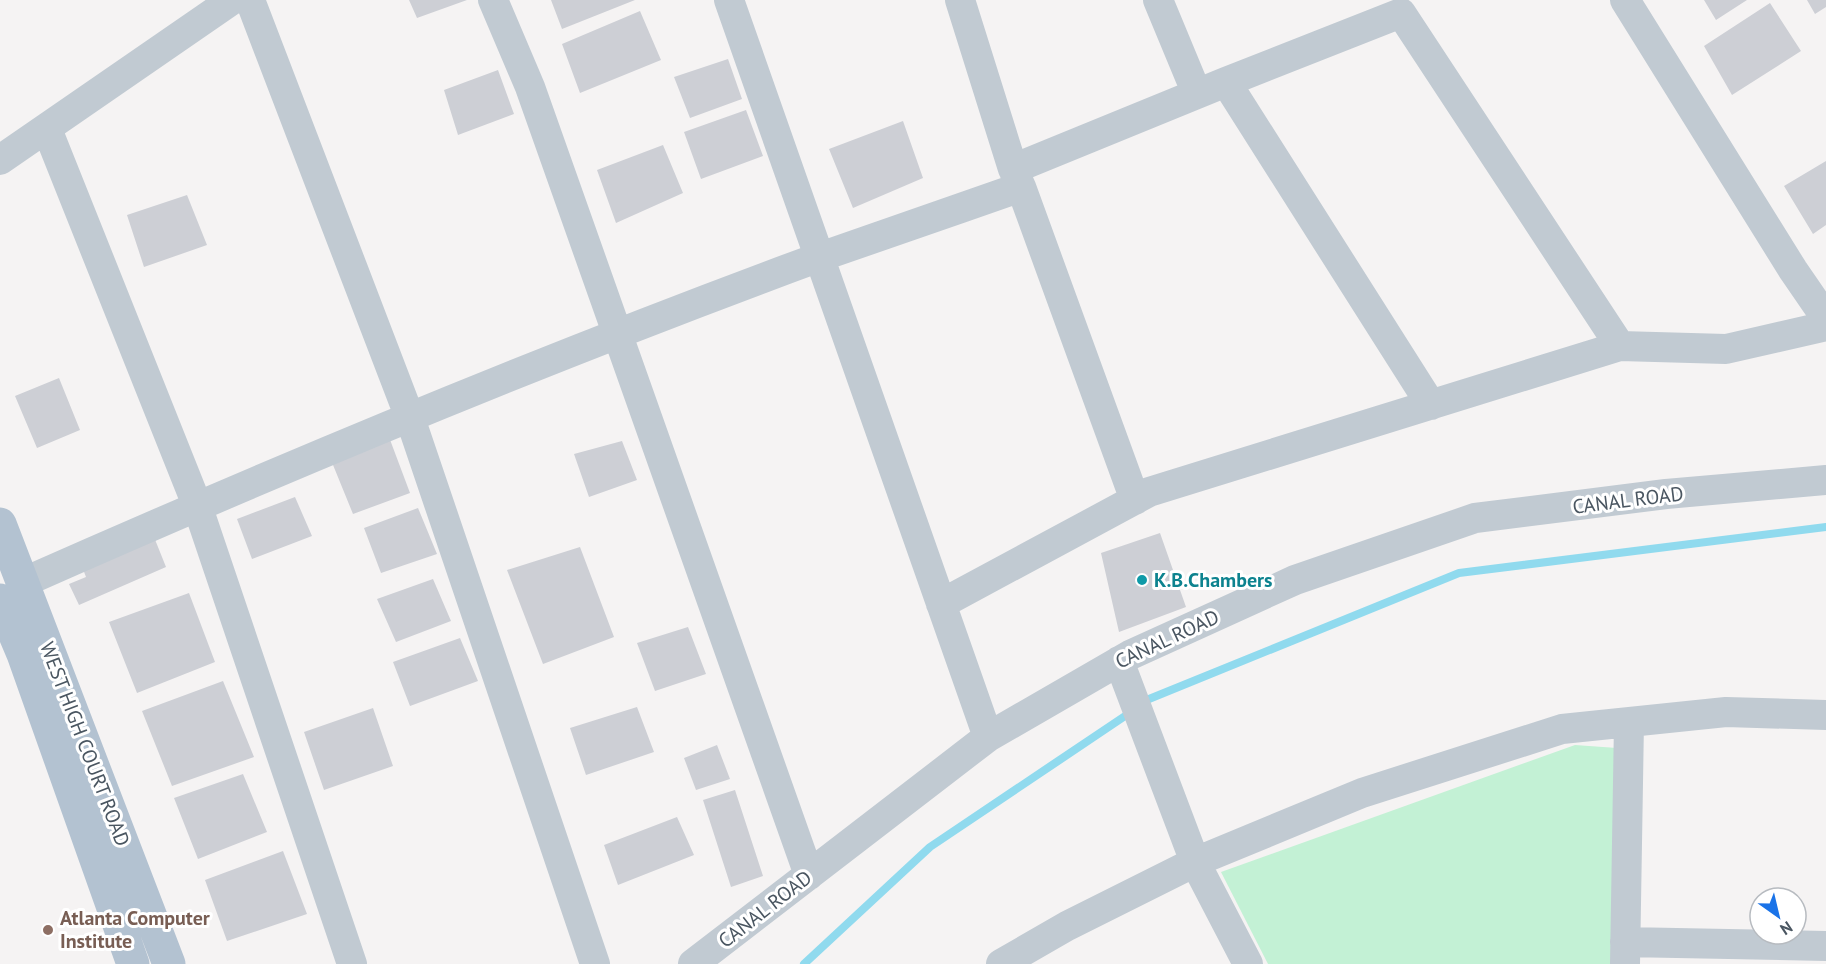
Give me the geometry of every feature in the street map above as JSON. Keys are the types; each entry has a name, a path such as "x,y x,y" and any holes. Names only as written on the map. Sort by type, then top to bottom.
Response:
{"main road":[{"name":"WEST HIGH COURT ROAD","path":"0,524 23,654 133,964"},
{"name":"WEST HIGH COURT ROAD","path":"11,591 169,964"}],"street":[{"path":"0,160 232,0"},
{"path":"250,0 410,418 596,964"},
{"path":"493,0 530,87 809,874"},
{"path":"729,0 988,737"},
{"path":"960,0 1017,178 1135,500"},
{"path":"1158,0 1197,94"},
{"path":"1625,0 1793,270 1826,318"},
{"path":"11,591 197,506 410,418 1017,178 1197,94 1397,7 1620,346"},
{"path":"1226,82 1431,405"},
{"path":"47,129 197,506 352,964"},
{"path":"941,604 1149,492 1620,346 1726,350 1826,326"},
{"name":"CANAL ROAD","path":"693,964 988,737 1119,661 1295,580 1475,518 1666,494 1826,480"},
{"path":"1119,661 1195,862 1248,964"},
{"path":"1001,964 1067,926 1195,862 1362,793 1562,729 1726,712 1826,716"},
{"path":"1629,722 1625,953 1826,946"}],"green space":[{"path":"1575,745 1617,748 1612,964 1268,964 1221,872"}],"building":[{"path":"409,0 467,0 417,18"},
{"path":"551,0 635,0 562,29"},
{"path":"1704,0 1747,0 1716,20"},
{"path":"1807,0 1826,0 1826,7 1815,14"},
{"path":"1770,3 1801,51 1732,95 1704,46"},
{"path":"640,11 661,60 580,93 562,44"},
{"path":"728,59 742,99 690,118 674,77"},
{"path":"498,70 514,114 458,135 444,90"},
{"path":"746,110 763,156 701,179 684,132"},
{"path":"903,121 923,178 853,208 829,149"},
{"path":"663,145 683,193 616,223 597,170"},
{"path":"1826,161 1826,225 1813,234 1784,186"},
{"path":"187,195 207,245 144,267 127,215"},
{"path":"59,378 80,430 37,448 15,396"},
{"path":"389,437 410,493 353,514 331,460"},
{"path":"622,441 637,480 589,497 574,454"},
{"path":"295,497 312,536 252,559 237,519"},
{"path":"418,508 437,554 381,573 364,528"},
{"path":"152,532 166,567 79,605 69,584 86,577 81,564"},
{"name":"K.B.Chambers","path":"1160,533 1186,607 1119,632 1101,553"},
{"path":"580,547 614,637 543,664 507,570"},
{"path":"433,579 451,621 396,642 377,599"},
{"path":"189,593 215,662 137,693 109,622"},
{"path":"688,627 706,674 655,691 637,643"},
{"path":"460,638 478,681 410,706 393,662"},
{"path":"223,681 254,757 172,786 142,711"},
{"path":"637,707 654,752 586,775 570,728"},
{"path":"373,708 393,766 324,790 304,732"},
{"path":"717,745 730,779 696,790 684,758"},
{"path":"243,774 267,832 198,859 174,798"},
{"path":"735,790 763,876 731,887 703,800"},
{"path":"677,817 694,855 618,885 604,845"},
{"path":"283,851 307,914 227,941 205,880"}],"waterway":[{"path":"1142,704 1149,699 1459,573 1826,527"},
{"path":"804,964 930,847 1131,712"}],"place":[{"name":"K.B.Chambers","path":"1142,580"},
{"name":"Atlanta Computer Institute","path":"48,930"}]}
